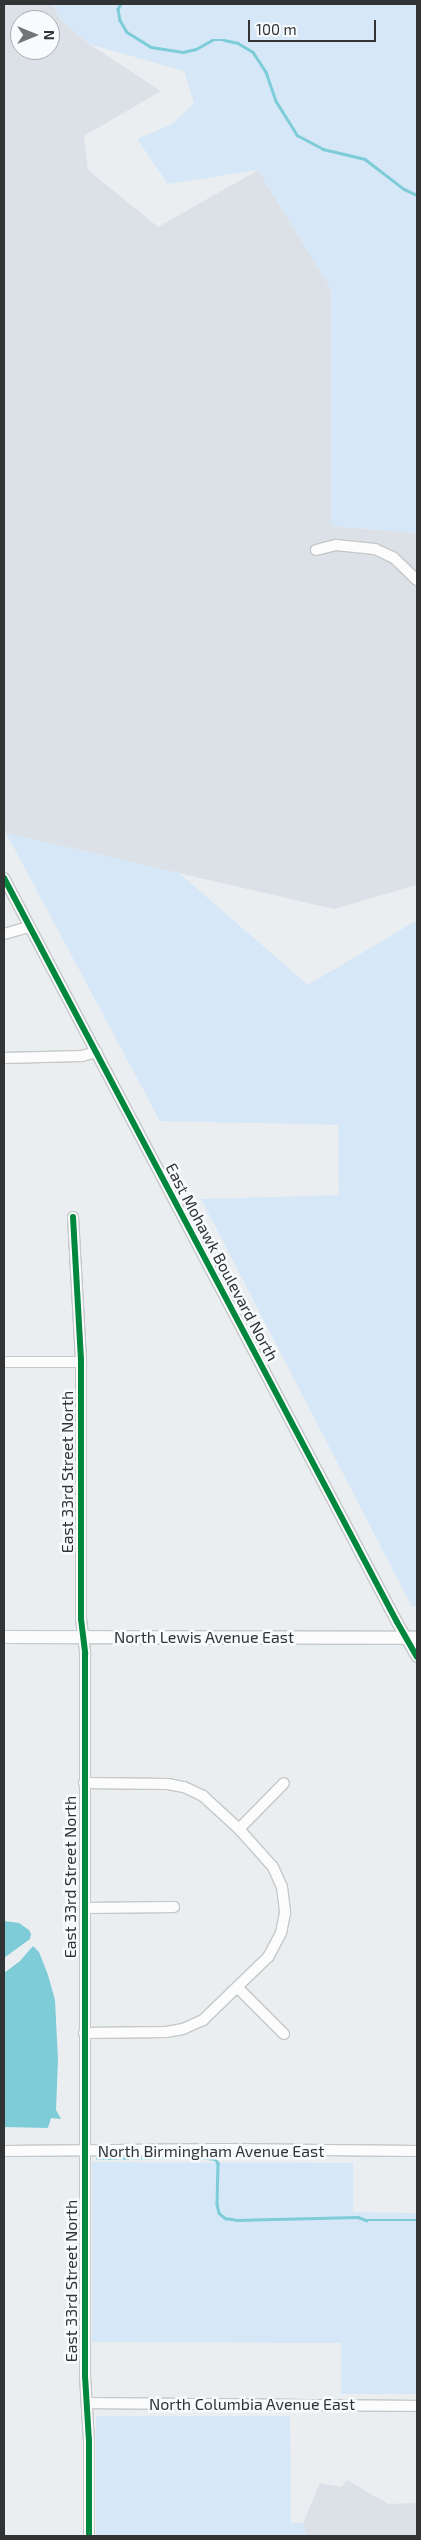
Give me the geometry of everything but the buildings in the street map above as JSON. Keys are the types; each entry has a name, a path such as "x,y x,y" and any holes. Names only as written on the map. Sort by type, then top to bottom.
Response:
{"main road":[{"name":"North Lewis Avenue East","path":"4,1637 413,1637"}],"street":[{"path":"316,550 336,545 375,549 394,558 417,580"},
{"name":"East Mohawk Boulevard North","path":"4,878 96,1052 413,1637 417,1657"},
{"path":"4,934 30,927"},
{"path":"4,1058 82,1056 96,1052"},
{"name":"East 33rd Street North","path":"73,1217 81,1362 82,1637 85,1654 85,2376 89,2536"},
{"path":"4,1362 81,1362"},
{"path":"239,1829 284,1783"},
{"path":"84,1784 168,1784 184,1787 204,1796 239,1829 273,1867 282,1887 285,1912 281,1933 274,1949 238,1988 203,2020 183,2029 166,2032 84,2033"},
{"path":"85,1908 174,1908"},
{"path":"238,1988 284,2034"},
{"name":"North Birmingham Avenue East","path":"4,2151 417,2151"},
{"name":"North Columbia Avenue East","path":"87,2404 417,2406"}],"shaded area":[{"path":"4,4 53,4 56,10 10,10 10,60 60,60 60,18 89,44 161,91 84,136 88,170 158,227 258,170 331,289 331,526 417,533 417,885 334,909 6,833 4,828"},
{"path":"53,4 417,4 417,533 331,526 331,289 258,170 168,184 137,139 172,124 194,103 184,71 89,44 61,20 60,10 56,10"},
{"path":"6,833 179,873 308,985 417,920 417,1607 412,1607 201,1199 339,1195 338,1125 160,1121"},
{"path":"92,2162 353,2163 353,2212 417,2213 417,2394 341,2394 341,2343 92,2342"},
{"path":"96,2416 290,2416 291,2523 303,2523 307,2536 96,2536"},
{"path":"347,2480 388,2504 417,2503 417,2536 307,2536 303,2523 320,2483 341,2487"}],"water":[{"path":"4,1921 19,1923 29,1930 31,1934 30,1939 4,1958"},
{"path":"33,1946 39,1952 55,2000 58,2060 56,2110 61,2119 51,2118 48,2128 4,2127 4,1973 20,1961"}],"waterway":[{"path":"121,4 118,9 120,20 127,32 151,47 183,52 196,49 212,40 224,40 238,43 253,52 266,72 276,101 297,135 323,149 365,159 404,189 417,195"},
{"path":"97,2158 198,2157 215,2159 218,2163 217,2204 219,2213 225,2218 237,2220 358,2217 366,2220 417,2220"}],"cycle path":[{"path":"4,878 417,1657"},
{"path":"73,1217 81,1362 81,1619 85,1654 85,2376 89,2441 89,2536"}]}
